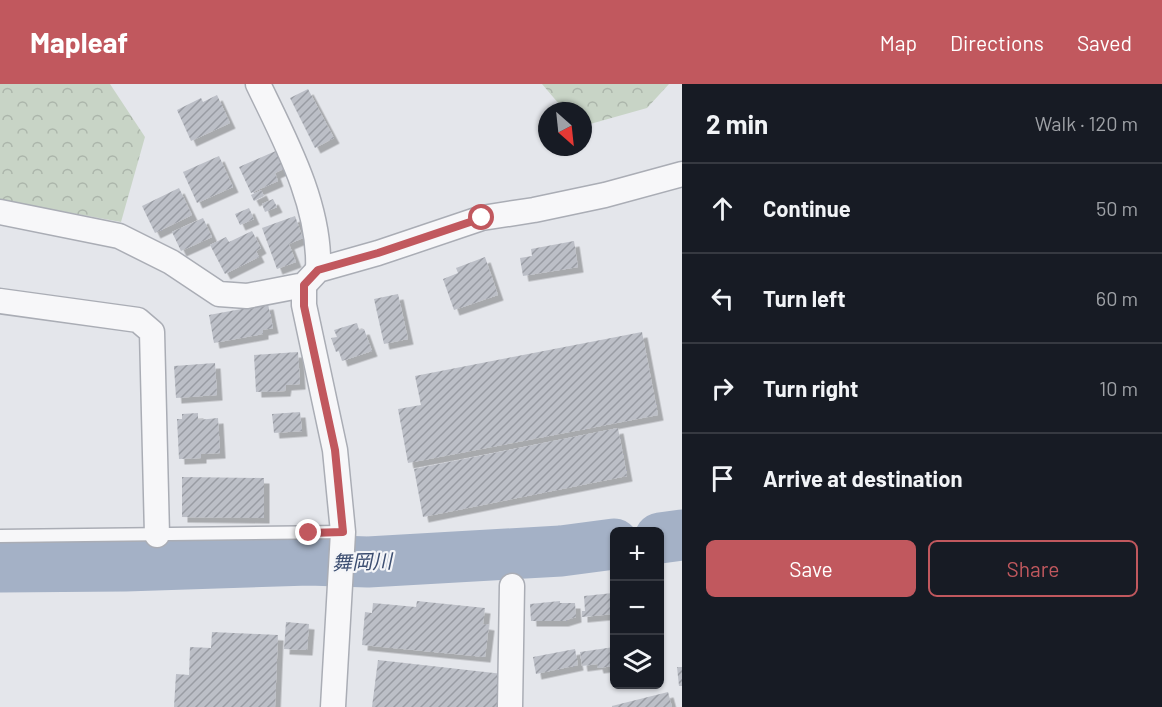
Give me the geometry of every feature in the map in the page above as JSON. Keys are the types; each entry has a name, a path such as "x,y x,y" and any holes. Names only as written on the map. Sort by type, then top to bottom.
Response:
{"street":[{"path":"258,84 286,142 312,212 319,249 304,306 335,450 343,537 333,707"},
{"path":"0,212 119,236 171,262 219,294 247,296 311,278 482,218 585,199 682,174"},
{"path":"0,301 138,320 152,332 158,535"},
{"path":"510,707 512,586"}],"lane":[{"path":"0,536 343,537"}],"green space":[{"path":"0,84 110,84 145,137 121,222 0,200"},
{"path":"542,84 669,84 647,108 592,123 592,102 557,102"}],"building":[{"path":"308,89 334,138 315,148 290,98"},
{"path":"217,95 230,123 191,141 177,110 201,98 203,102"},
{"path":"278,150 286,168 275,173 278,181 251,193 239,167"},
{"path":"219,156 233,187 197,203 183,172"},
{"path":"179,188 192,215 155,233 142,206"},
{"path":"261,190 264,196 254,201 251,195"},
{"path":"273,199 277,207 265,212 262,204"},
{"path":"249,208 254,219 240,225 235,214"},
{"path":"295,216 303,238 289,244 296,262 277,269 262,228"},
{"path":"203,218 212,237 181,251 172,232"},
{"path":"252,231 261,248 256,251 259,257 225,274 210,245 226,237 229,242"},
{"path":"574,241 578,267 523,276 520,258 532,256 531,249"},
{"path":"485,257 498,295 454,310 443,279 458,273 456,268"},
{"path":"398,294 408,339 384,344 374,299"},
{"path":"268,304 273,328 263,330 263,334 214,343 209,315"},
{"path":"357,323 359,330 364,329 372,351 342,361 331,338 337,337 334,330"},
{"path":"642,332 658,415 408,463 398,409 421,405 415,376"},
{"path":"298,352 300,384 286,385 285,391 256,392 254,355"},
{"path":"215,363 217,395 176,398 174,366"},
{"path":"300,412 302,431 274,433 272,414"},
{"path":"198,413 198,420 218,418 220,453 201,454 201,458 179,459 177,419 182,419 182,414"},
{"path":"618,428 627,476 423,517 414,469"},
{"path":"182,477 264,478 264,518 182,517"},
{"path":"610,593 610,614 582,617 582,611 585,611 584,596"},
{"path":"417,601 485,608 483,624 489,625 485,657 362,645 365,612 372,613 373,603 416,607"},
{"path":"560,601 560,603 575,603 576,617 563,621 531,621 530,604"},
{"path":"286,622 309,624 307,650 284,649"},
{"path":"212,632 278,635 275,707 174,707 176,674 189,675 190,647 211,648"},
{"path":"610,648 610,666 598,668 597,664 582,666 580,652"},
{"path":"575,649 578,665 536,674 533,657"},
{"path":"378,660 503,674 499,707 372,707"},
{"path":"677,667 682,667 682,686 679,686"},
{"path":"668,692 672,707 612,707 612,706"}],"waterway":[{"name":"舞岡川","path":"664,537 682,535"},
{"name":"舞岡川","path":"0,567 125,566 309,560 368,562 561,551 610,545"}],"route":[{"path":"309,533 343,532 335,450 304,306 304,285 318,270 378,253 482,218"}]}
